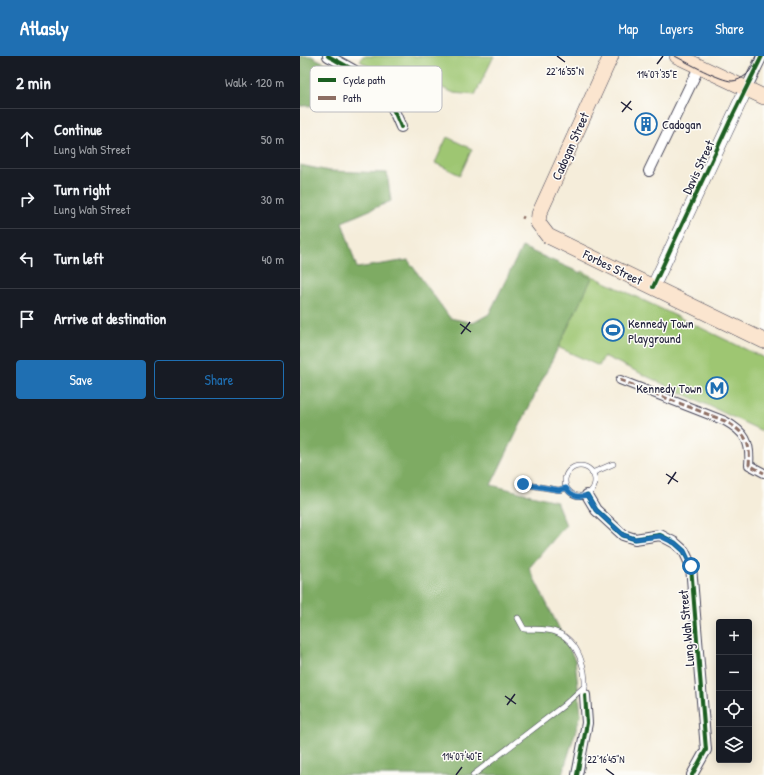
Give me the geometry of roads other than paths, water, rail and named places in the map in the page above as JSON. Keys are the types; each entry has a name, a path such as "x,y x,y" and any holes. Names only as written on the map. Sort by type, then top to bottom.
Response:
{"main road":[{"name":"Cadogan Street","path":"548,236 538,223 539,214 611,56"},
{"path":"677,56 764,97"},
{"name":"Forbes Street","path":"548,236 764,341"}],"street":[{"path":"328,56 345,66"},
{"name":"Davis Street","path":"653,287 762,56"},
{"path":"649,171 699,67"},
{"path":"394,112 401,127"},
{"path":"620,380 718,418 733,426 743,435 748,443 750,453 749,465 764,473"},
{"name":"Lung Wah Street","path":"587,495 596,510 623,535 635,539 660,536 675,543 684,551 691,566 706,750 692,775"},
{"path":"577,775 587,723 585,691"}],"lane":[{"path":"592,473 613,464"},
{"path":"580,466 589,469 595,478 594,488 587,495 573,495 566,488 565,478 570,470 580,466"},
{"path":"523,484 559,490 566,488"},
{"path":"473,775 585,691 583,663 570,641 565,636 554,631 524,629 518,618"}],"tram line":[{"path":"675,56 712,75 732,81 739,79 748,73 756,56"}],"place":[{"name":"Cadogan","path":"646,124"},
{"name":"Kennedy Town Playground","path":"613,330"},
{"name":"Kennedy Town","path":"717,388"}]}
